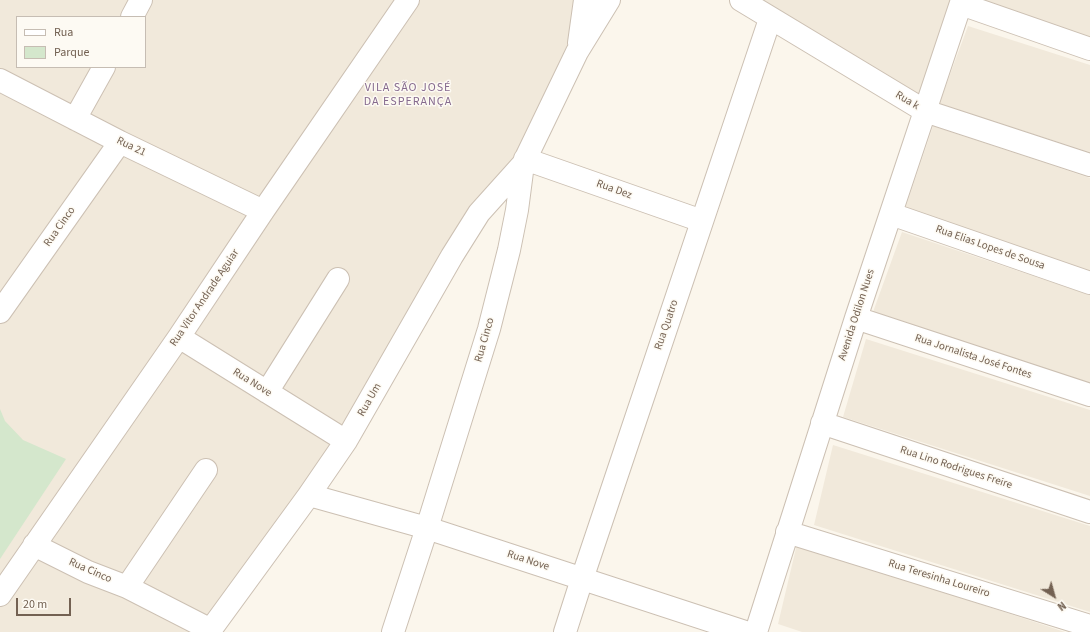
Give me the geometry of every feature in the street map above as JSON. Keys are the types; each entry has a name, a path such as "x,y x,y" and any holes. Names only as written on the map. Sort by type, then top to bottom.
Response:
{"street":[{"path":"133,16 141,0"},
{"name":"Rua Vitor Andrade Aguiar","path":"0,595 179,337 263,211 408,0"},
{"path":"577,52 585,0"},
{"path":"577,52 608,0"},
{"name":"Rua k","path":"741,0 770,19 924,111 1090,165"},
{"path":"961,2 1090,49"},
{"name":"Avenida Odilon Nues","path":"756,632 856,318 961,2"},
{"name":"Rua Quatro","path":"565,632 770,19"},
{"name":"Rua Cinco","path":"393,632 489,329 514,224 524,161 577,52"},
{"path":"75,119 103,68"},
{"name":"Rua 21","path":"0,80 120,142 263,211"},
{"name":"Rua Cinco","path":"0,312 120,142"},
{"name":"Rua Dez","path":"524,161 702,221"},
{"name":"Rua Um","path":"210,631 309,495 346,441 452,256 479,213 524,161"},
{"name":"Rua Elias Lopes de Sousa","path":"891,214 1090,283"},
{"path":"267,392 338,279"},
{"name":"Rua Jornalista José Fontes","path":"856,318 1090,395"},
{"name":"Rua Nove","path":"179,337 346,441"},
{"name":"Rua Lino Rodrigues Freire","path":"822,423 1090,512"},
{"path":"128,588 206,470"},
{"name":"Rua Nove","path":"309,495 427,528 745,632"},
{"name":"Rua Teresinha Loureiro","path":"787,532 1090,626"},
{"name":"Rua Cinco","path":"34,545 88,572 128,588 210,631"}],"shaded area":[{"path":"0,0 585,0 577,52 523,164 452,256 209,632 0,632"},
{"path":"741,0 962,0 925,111"},
{"path":"974,0 1090,0 1090,43"},
{"path":"968,26 1090,65 1090,152 939,104"},
{"path":"933,126 1090,178 1090,275 902,218"},
{"path":"902,232 1090,295 1090,385 869,323"},
{"path":"866,339 1090,410 1090,496 843,417"},
{"path":"833,445 1090,526 1090,612 814,525"},
{"path":"797,544 1065,632 802,632 778,624"}],"green space":[{"path":"0,409 5,421 23,440 66,459 0,559"}],"district":[{"name":"VILA SÃO JOSÉ DA ESPERANÇA","path":"408,95"}]}
